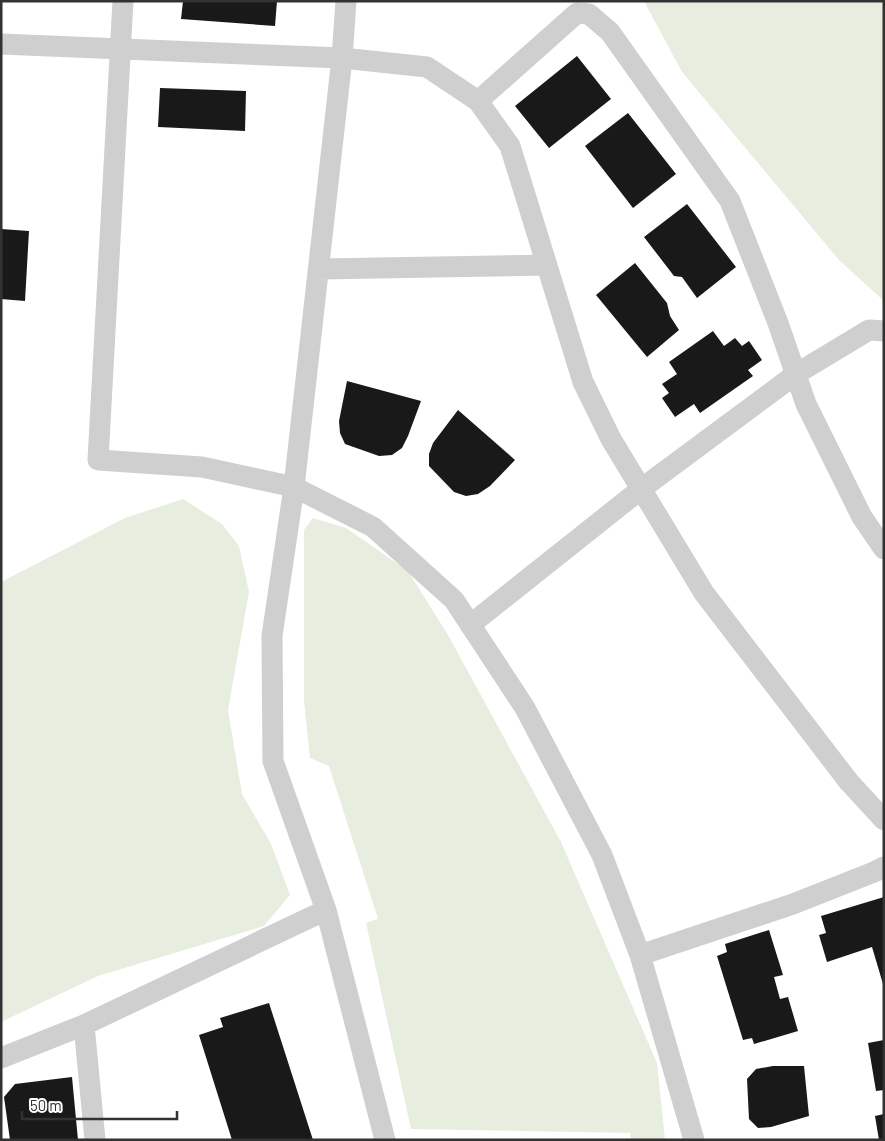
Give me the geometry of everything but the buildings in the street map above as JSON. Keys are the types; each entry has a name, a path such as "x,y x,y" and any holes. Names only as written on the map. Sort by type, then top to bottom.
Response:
{"street":[{"path":"123,1 98,460 202,467 294,487 373,527 454,600 525,708 602,855 640,955 694,1140"},
{"path":"346,1 342,58 294,487 272,636 273,761 326,910 385,1140"},
{"path":"478,101 576,13 589,14 610,32 730,201 778,323 806,404 862,517 884,549"},
{"path":"1,44 342,58 428,67 478,101 510,146 583,382 611,439 704,593 849,782 884,820"},
{"path":"319,269 547,265"},
{"path":"470,625 641,489 796,374 869,330 884,331"},
{"path":"640,955 793,904 874,872 884,866"},
{"path":"1,1058 84,1025 326,910"},
{"path":"84,1025 96,1140"}],"shaded area":[{"path":"646,1 884,1 884,301 839,260 682,72 646,5"},
{"path":"183,499 222,524 239,546 249,592 228,710 242,794 271,844 290,895 264,926 98,976 1,1022 1,582 125,518"},
{"path":"313,518 346,528 408,571 448,635 561,842 657,1063 665,1140 631,1140 630,1133 411,1129 366,923 378,919 329,766 310,758 304,701 304,530"}]}
